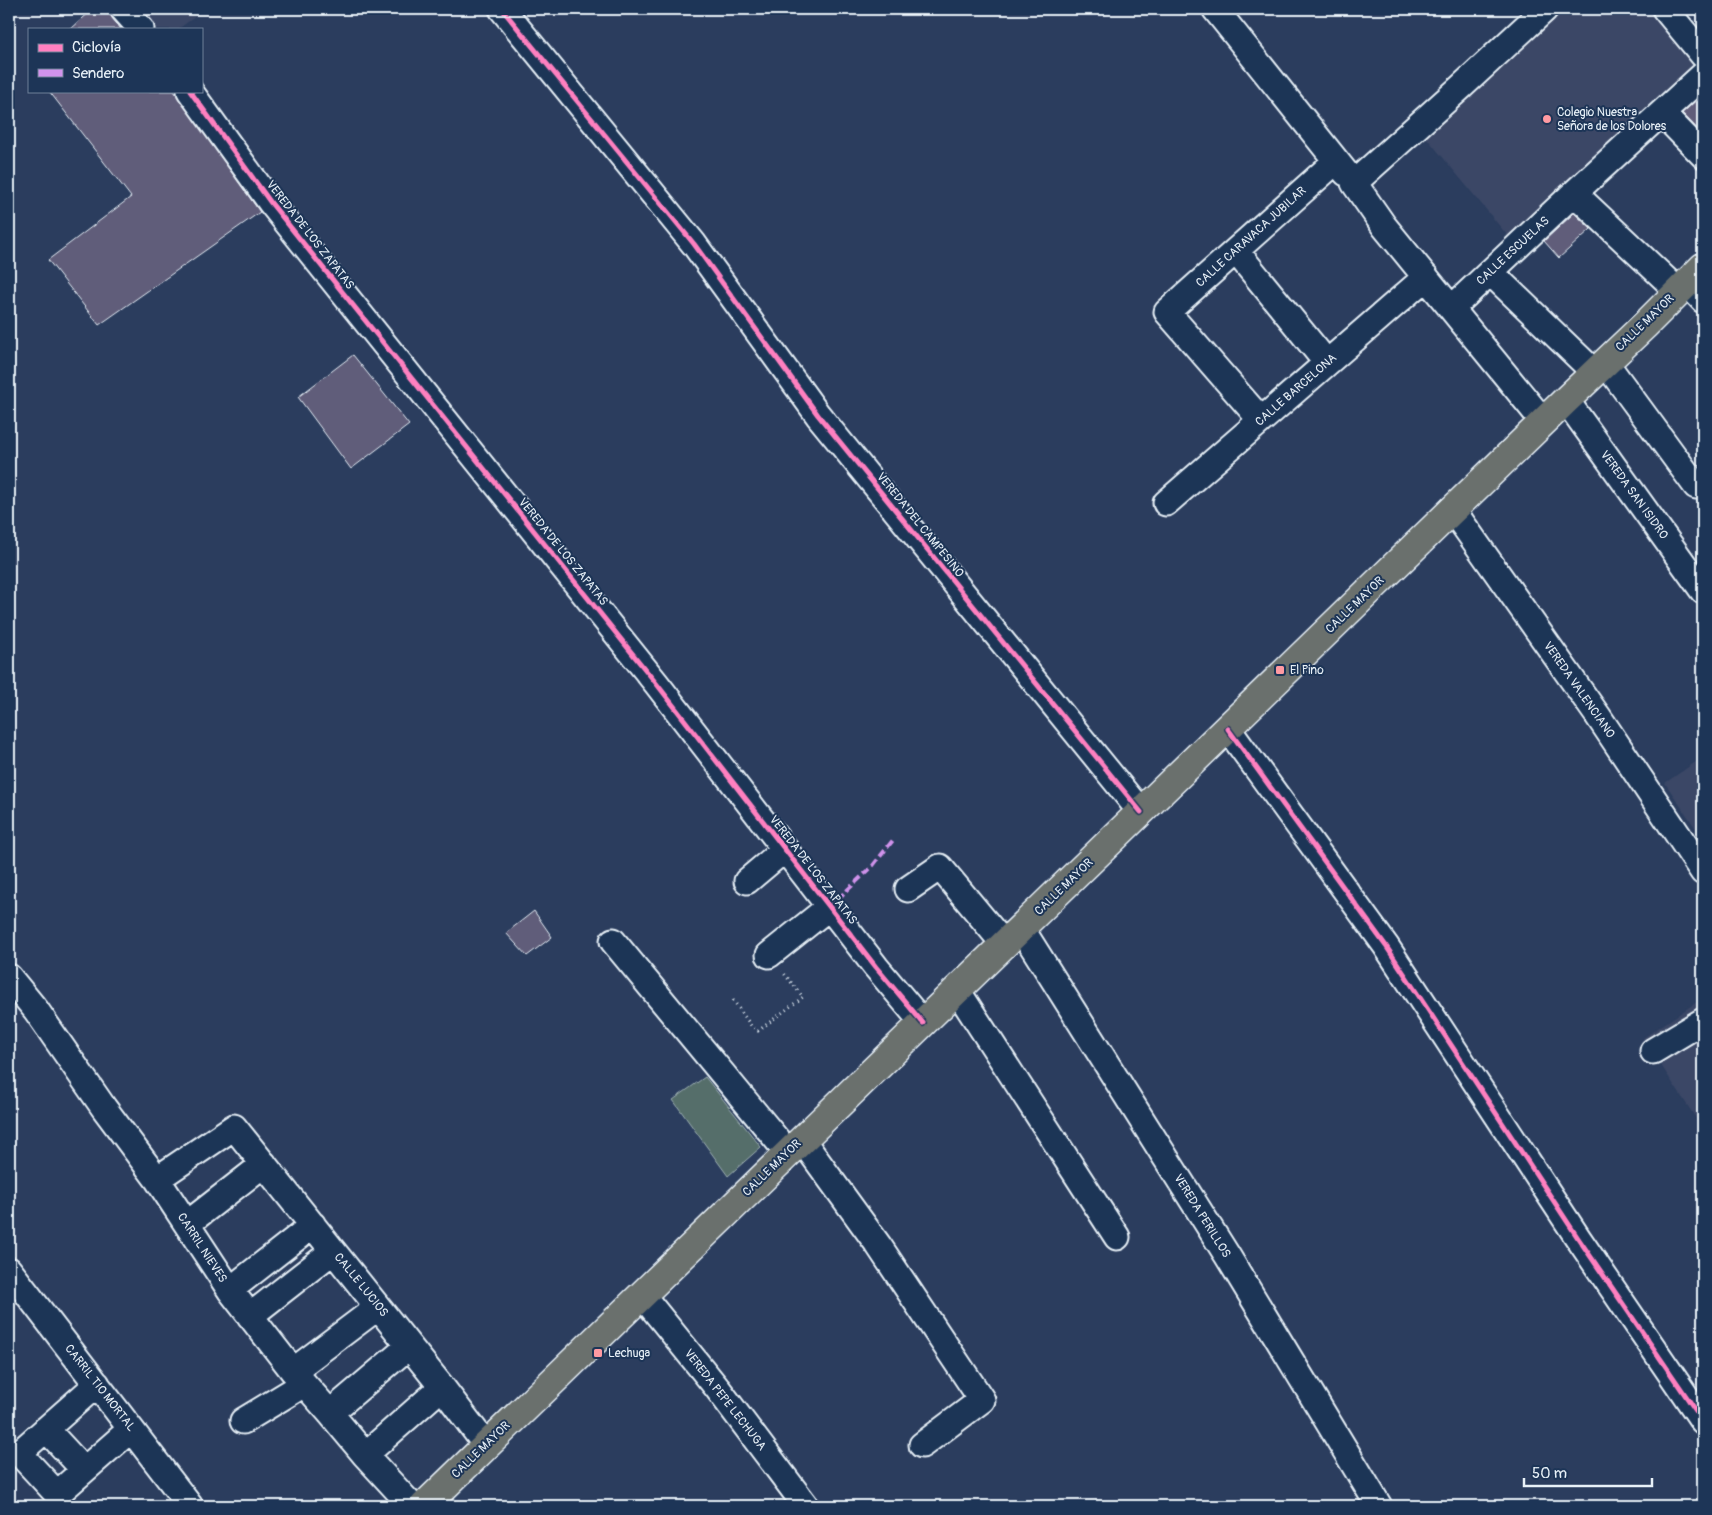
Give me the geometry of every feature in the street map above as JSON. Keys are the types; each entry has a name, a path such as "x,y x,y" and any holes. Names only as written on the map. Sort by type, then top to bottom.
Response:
{"main road":[{"name":"CALLE MAYOR","path":"424,1506 1228,729 1599,367 1693,285"}],"street":[{"path":"123,9 140,28"},
{"name":"VEREDA DEL CAMPESINO","path":"502,9 694,244 818,415 1141,812"},
{"path":"1215,9 1335,162 1354,183 1384,226 1543,421"},
{"path":"1354,183 1545,9"},
{"path":"1665,9 1703,55"},
{"name":"CALLE ESCUELAS","path":"1452,308 1703,75"},
{"name":"VEREDA DE LOS ZAPATAS","path":"191,92 271,204 656,683 876,967 923,1023"},
{"path":"1662,113 1703,155"},
{"name":"CALLE CARAVACA JUBILAR","path":"1261,420 1167,312 1335,162"},
{"path":"1574,193 1693,285"},
{"path":"1236,251 1326,363"},
{"path":"1490,272 1599,367 1696,486"},
{"name":"CALLE BARCELONA","path":"1166,503 1426,277"},
{"name":"VEREDA SAN ISIDRO","path":"1566,400 1703,591"},
{"name":"VEREDA VALENCIANO","path":"1452,509 1603,724 1703,872"},
{"path":"1228,729 1386,946 1578,1238 1703,1421"},
{"path":"747,881 785,849"},
{"name":"VEREDA PERILLOS","path":"908,889 940,867 1013,936 1227,1255 1379,1506"},
{"path":"769,955 829,907"},
{"path":"614,941 795,1146 879,1246 982,1400 922,1446"},
{"name":"CARRIL NIEVES","path":"9,977 36,1010 104,1108 157,1179 230,1290 298,1377 365,1456 412,1506"},
{"path":"958,990 1117,1237"},
{"path":"1653,1051 1703,1021"},
{"name":"CALLE LUCIOS","path":"157,1179 234,1127 442,1387 486,1445"},
{"path":"187,1224 264,1164"},
{"path":"230,1290 313,1225"},
{"path":"250,1316 333,1251"},
{"name":"CARRIL TIO MORTAL","path":"9,1270 190,1506"},
{"name":"VEREDA PEPE LECHUGA","path":"642,1295 718,1389 806,1506"},
{"path":"243,1421 298,1377 378,1307"},
{"path":"330,1413 409,1346"},
{"path":"97,1384 19,1453 57,1494 131,1429"},
{"path":"365,1456 442,1387"},
{"path":"46,1429 84,1470"}],"path":[{"path":"733,1000 752,1027 758,1031 803,997 769,955"}],"shaded area":[{"path":"134,9 206,9 179,28 149,28"},
{"name":"Colegio Nuestra Señora de los Dolores","path":"1555,9 1652,9 1700,71 1512,241 1426,137 1466,101 1462,95"},
{"path":"1703,757 1703,839 1665,783"},
{"path":"1703,998 1703,1129 1643,1038"}],"green space":[{"path":"705,1077 761,1147 728,1176 673,1100"}],"building":[{"path":"93,9 109,9 112,18 120,28 72,28"},
{"path":"50,92 175,92 260,212 99,325 48,260 131,197"},
{"path":"1703,94 1703,135 1682,113"},
{"path":"1574,213 1591,229 1559,258 1544,241"},
{"path":"353,355 409,425 351,469 298,397"},
{"path":"534,911 552,937 527,956 506,933"}],"marked path":[{"path":"829,907 871,868 894,839"}],"cycle path":[{"path":"502,9 694,244 818,415 1141,812"},
{"path":"191,92 271,203 656,683 876,967 923,1023"},
{"path":"1228,729 1386,946 1578,1238 1703,1421"}],"place":[{"name":"Colegio Nuestra Señora de los Dolores","path":"1547,119"},
{"name":"El Pino","path":"1280,670"},
{"name":"Lechuga","path":"598,1353"}]}
